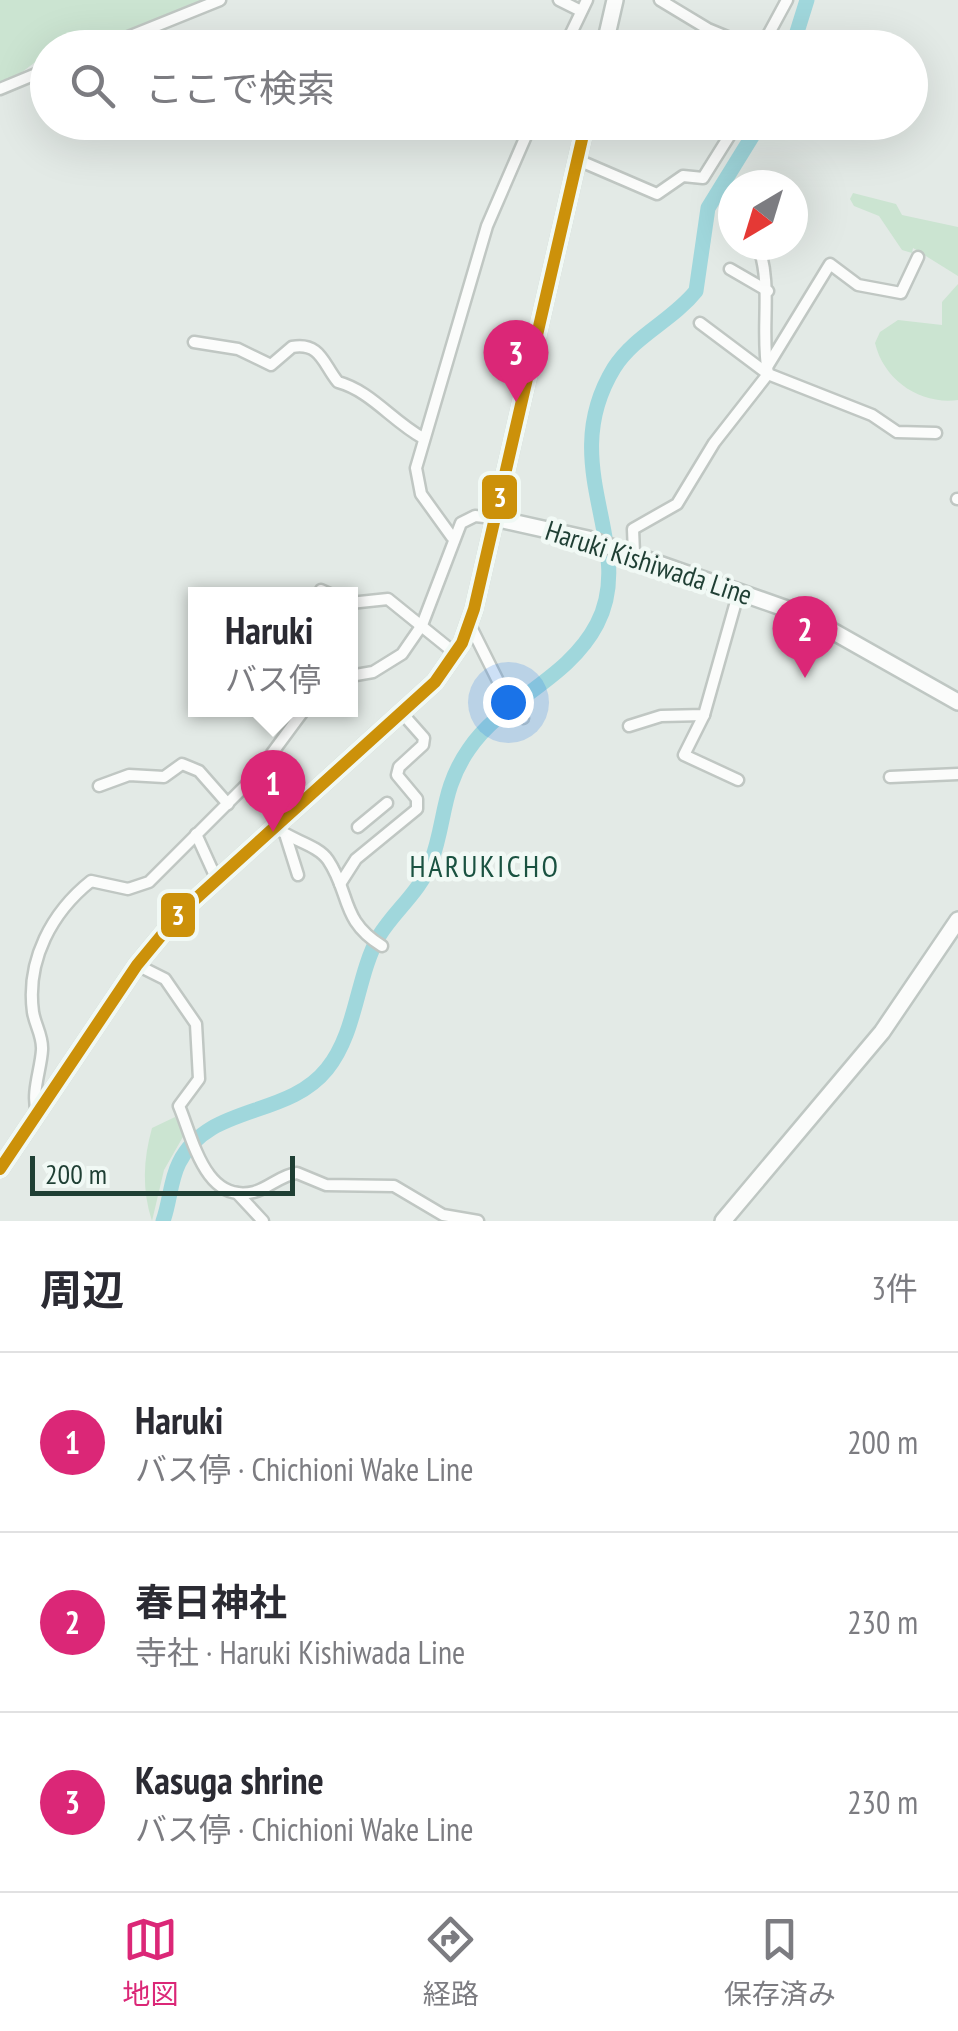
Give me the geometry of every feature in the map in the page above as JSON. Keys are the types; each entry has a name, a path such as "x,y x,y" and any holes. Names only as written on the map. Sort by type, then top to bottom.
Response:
{"main road":[{"path":"608,30 615,0"},
{"path":"0,1169 138,965 216,878 280,831 434,682 456,654 470,625 582,140"},
{"name":"Haruki Kishiwada Line","path":"494,518 588,539 804,615 958,702"},
{"path":"723,1221 882,1032 958,920"}],"street":[{"path":"146,30 220,0"},
{"path":"559,0 584,5 572,30"},
{"path":"660,0 713,30"},
{"path":"768,30 787,0"},
{"path":"0,89 30,76"},
{"path":"452,537 433,517 416,480 423,438 488,226 524,140"},
{"path":"578,160 657,194 684,176 704,178 727,140"},
{"path":"629,552 633,528 677,504 714,444 768,371 830,264 858,286 901,292 918,256"},
{"path":"761,260 768,291 762,324 768,371"},
{"path":"730,269 768,291"},
{"path":"700,323 768,371 872,415 896,432 936,433"},
{"path":"194,342 238,349 270,365 292,347 309,348 324,358 338,382 357,387 396,423 423,438"},
{"path":"358,673 394,662 422,625 446,570 452,537 462,523 475,516 494,518"},
{"path":"738,780 684,755 704,715 740,591"},
{"path":"358,602 388,599 456,654"},
{"path":"470,625 507,699 521,716"},
{"path":"340,884 356,859 418,813 417,798 397,774 423,745 424,738 401,712"},
{"path":"628,726 661,716 704,715"},
{"path":"37,1112 43,1048 33,996 38,958 55,917 91,881 138,889 256,775 299,717"},
{"path":"399,747 409,758"},
{"path":"99,786 129,775 164,777 182,764 199,771 228,804"},
{"path":"890,777 958,774"},
{"path":"358,826 387,803"},
{"path":"373,815 387,833"},
{"path":"280,831 298,876"},
{"path":"280,831 320,853 365,935 382,946"},
{"path":"196,834 216,878"},
{"path":"138,965 165,979 196,1024 199,1079 179,1106 199,1159 219,1186 237,1193 254,1192 297,1172 326,1185 394,1186 442,1215 478,1221"},
{"path":"237,1193 264,1221"}],"green space":[{"path":"0,0 205,0 133,30 30,30 30,66 0,89"},
{"path":"853,193 896,204 902,215 958,227 958,276 913,248 912,253 902,250 879,216 854,206 850,199"},
{"path":"958,284 958,400 931,399 895,379 875,343 880,332 898,320 942,325 942,302"},
{"path":"175,1117 184,1135 164,1170 152,1221 145,1186 149,1140 152,1128"}],"waterway":[{"path":"798,30 807,0"},
{"path":"163,1221 176,1170 192,1144 228,1120 291,1096 327,1069 345,1038 379,936 420,883 431,862 453,778 469,749 499,716 570,660 597,624 607,594 609,564 593,471 592,438 598,404 623,356 696,291 708,208 750,140"}],"transit line":[{"name":"3","path":"0,1169 137,965 180,913 435,682 462,643 474,609 582,140"}],"place":[{"name":"Kasuga shrine","path":"516,402"},
{"name":"春日神社","path":"805,678"},
{"name":"Haruki","path":"273,832"}],"district":[{"name":"HARUKICHO","path":"485,865"}]}
